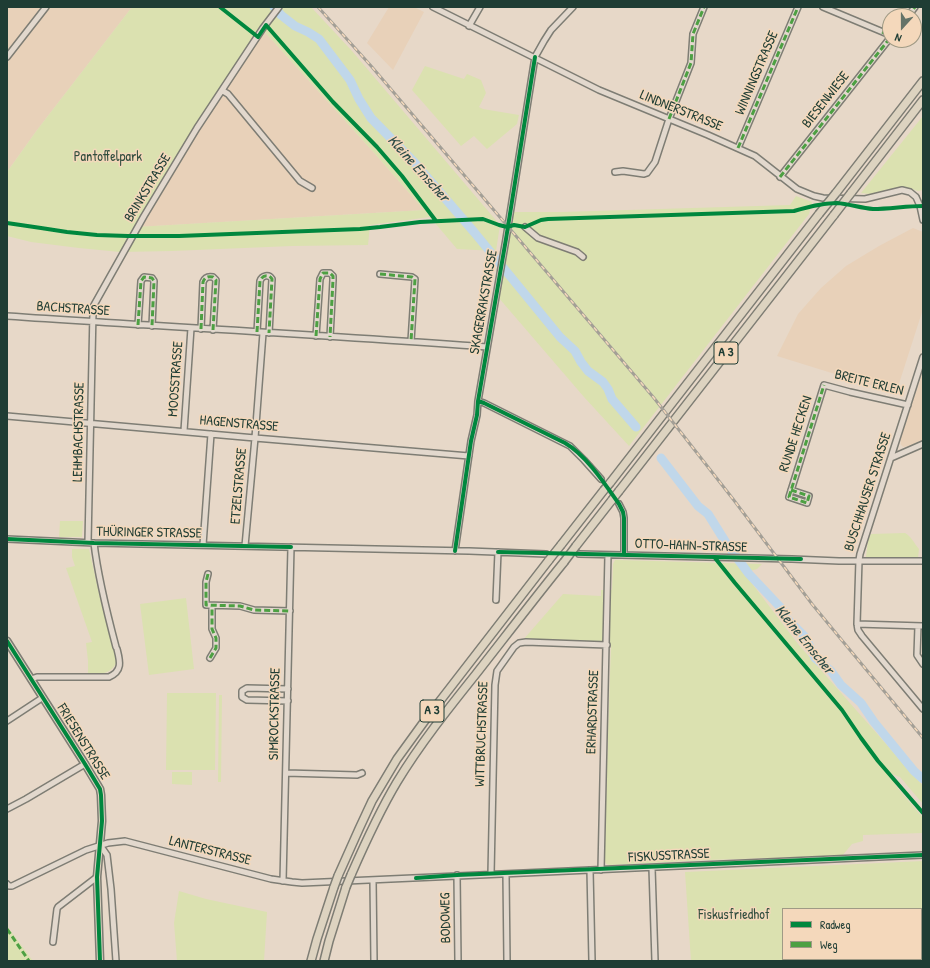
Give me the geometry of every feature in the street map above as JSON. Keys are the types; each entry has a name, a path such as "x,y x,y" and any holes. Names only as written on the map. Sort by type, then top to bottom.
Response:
{"highway":[{"name":"A 3","path":"312,961 319,932 334,887 358,828 397,759 548,557 561,546 923,81"},
{"name":"A 3","path":"324,961 346,887 367,837 396,783 415,754 436,724 564,562 923,100"}],"main road":[{"name":"FRIESENSTRASSE","path":"7,641 85,764 97,784 101,795 102,821 97,877 100,961"}],"street":[{"path":"7,58 46,7"},
{"name":"BRINKSTRASSE","path":"93,322 93,308 98,297 197,128 279,7"},
{"name":"LINDNERSTRASSE","path":"433,7 599,90 758,157 780,177 797,189 819,198 865,199 902,190 910,192 916,197"},
{"path":"469,26 480,7"},
{"path":"535,57 551,30 573,7"},
{"path":"615,172 623,171 644,174 650,171 655,162 668,119 691,64 693,34 704,7"},
{"name":"WINNINGSTRASSE","path":"738,148 798,7"},
{"path":"823,7 882,32"},
{"name":"BIESENWIESE","path":"780,177 882,48"},
{"name":"SKAGERRAKSTRASSE","path":"455,550 469,456 535,57"},
{"path":"223,91 228,94 300,181 312,188"},
{"path":"923,193 916,197 920,206 923,220"},
{"path":"525,227 538,238 577,252 583,257"},
{"path":"316,336 320,279 323,273 330,273 333,276 330,337"},
{"path":"380,274 412,277 415,279 411,341"},
{"path":"201,329 204,282 205,278 208,276 213,277 216,280 213,330"},
{"path":"257,332 260,282 261,278 269,276 272,279 269,333"},
{"path":"138,325 141,281 144,277 152,278 154,281 152,326"},
{"name":"BACHSTRASSE","path":"7,316 487,347"},
{"name":"LEHMBACHSTRASSE","path":"88,542 93,322"},
{"name":"MOOSSTRASSE","path":"184,432 191,328"},
{"name":"ETZELSTRASSE","path":"245,546 263,333"},
{"name":"BUSCHHAUSER STRASSE","path":"923,357 861,549 859,560 858,624 858,630 862,636 923,709"},
{"name":"BREITE ERLEN","path":"824,385 908,405"},
{"name":"RUNDE HECKEN","path":"791,490 824,385"},
{"path":"478,401 570,446 601,479"},
{"name":"HAGENSTRASSE","path":"7,416 469,456"},
{"path":"203,545 211,434"},
{"path":"891,458 923,444"},
{"path":"619,504 624,518 624,555"},
{"name":"THÜRINGER STRASSE","path":"7,539 94,543 498,552"},
{"path":"31,679 37,677 110,677 115,674 119,667 120,662 109,623 94,543"},
{"name":"SIMROCKSTRASSE","path":"283,881 291,547"},
{"path":"496,600 498,552 548,557"},
{"name":"OTTO-HAHN-STRASSE","path":"579,554 839,561 923,561"},
{"name":"ERHARDSTRASSE","path":"601,870 608,554"},
{"path":"208,574 206,582 212,630 216,638 216,648 210,658"},
{"path":"209,605 240,606 254,610 290,611"},
{"path":"858,624 920,626 917,655 923,664"},
{"name":"WITTBRUCHSTRASSE","path":"491,874 495,685 497,671 514,646 520,643 607,645"},
{"path":"288,689 247,688 242,691 242,697 247,700 288,701"},
{"path":"7,720 42,698"},
{"path":"7,808 85,764"},
{"path":"286,773 357,775 362,772"},
{"name":"LANTERSTRASSE","path":"7,884 12,886 86,850 100,845 125,842 283,881 302,883 416,878"},
{"name":"FRIESENSTRASSE","path":"100,845 107,855 116,961"},
{"name":"FISKUSSTRASSE","path":"416,878 923,855"},
{"path":"652,868 655,961"},
{"path":"590,870 592,961"},
{"path":"506,874 507,961"},
{"name":"BODOWEG","path":"457,875 458,961"},
{"path":"53,942 58,907 97,877"},
{"path":"373,880 374,961"}],"shaded area":[{"path":"7,7 132,7 37,130 7,172"},
{"path":"389,7 414,7 424,12 393,70 367,43"},
{"path":"263,30 376,155 424,210 138,227"},
{"path":"913,228 923,232 923,309 896,393 777,356 798,314 821,288 846,266"},
{"path":"923,372 923,440 903,447 901,445 900,438"}],"green space":[{"name":"Pantoffelpark","path":"132,7 311,7 352,51 500,225 496,251 457,249 430,217 370,225 368,245 120,252 31,242 7,236 7,172 37,130","holes":["263,30 424,210 136,227 195,126"]},
{"path":"425,66 464,79 467,74 481,80 486,93 479,107 519,115 517,124 487,149 474,136 461,146 412,90"},
{"path":"923,116 923,190 918,191 906,187 898,187 870,194 861,193"},
{"path":"796,196 812,202 809,214 629,446 584,397 498,297 512,212 562,212 790,205"},
{"path":"60,521 83,521 82,537 59,537"},
{"path":"905,533 911,538 919,549 918,558 866,557 868,540 871,534"},
{"path":"72,549 89,549 117,662 111,670 105,673 88,673 86,643 92,642 66,568 75,566 72,557"},
{"path":"615,560 762,564 757,569 744,573 798,644 923,786 923,804 900,777 892,774 896,786 923,818 923,833 863,835 863,841 852,844 842,856 606,864 604,859 611,644 523,640 563,594 601,596 601,590 612,590 613,564"},
{"path":"186,598 194,669 149,675 140,604"},
{"path":"167,693 216,693 215,770 166,770"},
{"path":"219,695 222,695 221,782 218,782"},
{"path":"172,772 192,772 192,785 172,784"},
{"name":"Fiskusfriedhof","path":"923,861 923,961 691,961 685,872"},
{"path":"179,891 206,899 267,912 264,961 177,961 174,923"},
{"path":"7,926 33,961 7,961"}],"waterway":[{"name":"Kleine Emscher","path":"274,7 281,15 295,26 319,39 350,80 359,99 371,118 414,162 474,232 560,337 575,351 588,371 603,382 612,399 636,427"},
{"name":"Kleine Emscher","path":"661,458 698,506 708,514 728,546 749,574 782,609 784,616 806,638 815,658 831,671 841,685 861,703 874,722 914,771 923,779"}],"tunnel":[{"path":"601,479 619,504"},
{"path":"546,554 579,554"}],"railway":[{"path":"318,7 372,67 654,398 733,499 812,604 923,738"}],"marked path":[{"path":"669,119 691,63 693,34 704,7"},
{"path":"738,148 798,7"},
{"path":"780,177 882,48"},
{"path":"316,336 320,279 323,273 330,273 333,276 330,337"},
{"path":"380,274 412,277 415,279 411,341"},
{"path":"257,332 260,281 262,277 267,276 271,277 272,279 269,333"},
{"path":"138,325 141,281 144,277 152,278 154,281 152,326"},
{"path":"201,329 203,282 206,278 213,277 216,280 213,330"},
{"path":"791,490 809,496 807,503 789,497 824,385"},
{"path":"208,574 206,582 206,605 240,606 254,610 290,611"},
{"path":"210,658 216,648 216,638 212,629 212,606"},
{"path":"7,929 29,961"}],"cycle path":[{"path":"220,7 258,37 266,25 333,102 377,147 402,176 436,221"},
{"path":"455,551 471,441 477,415 478,401 535,57"},
{"path":"7,223 97,235 179,236 360,229 420,222 483,219 507,227 514,225 525,227 541,220 548,219 794,211 831,203 873,209 923,206"},
{"path":"478,401 565,443 573,448 588,462 608,488 623,512 624,555"},
{"path":"7,539 94,543 291,547"},
{"path":"498,552 801,559"},
{"path":"715,558 842,710 878,761 923,813"},
{"path":"7,641 100,789 102,821 97,877 100,961"},
{"path":"416,878 923,855"}]}
